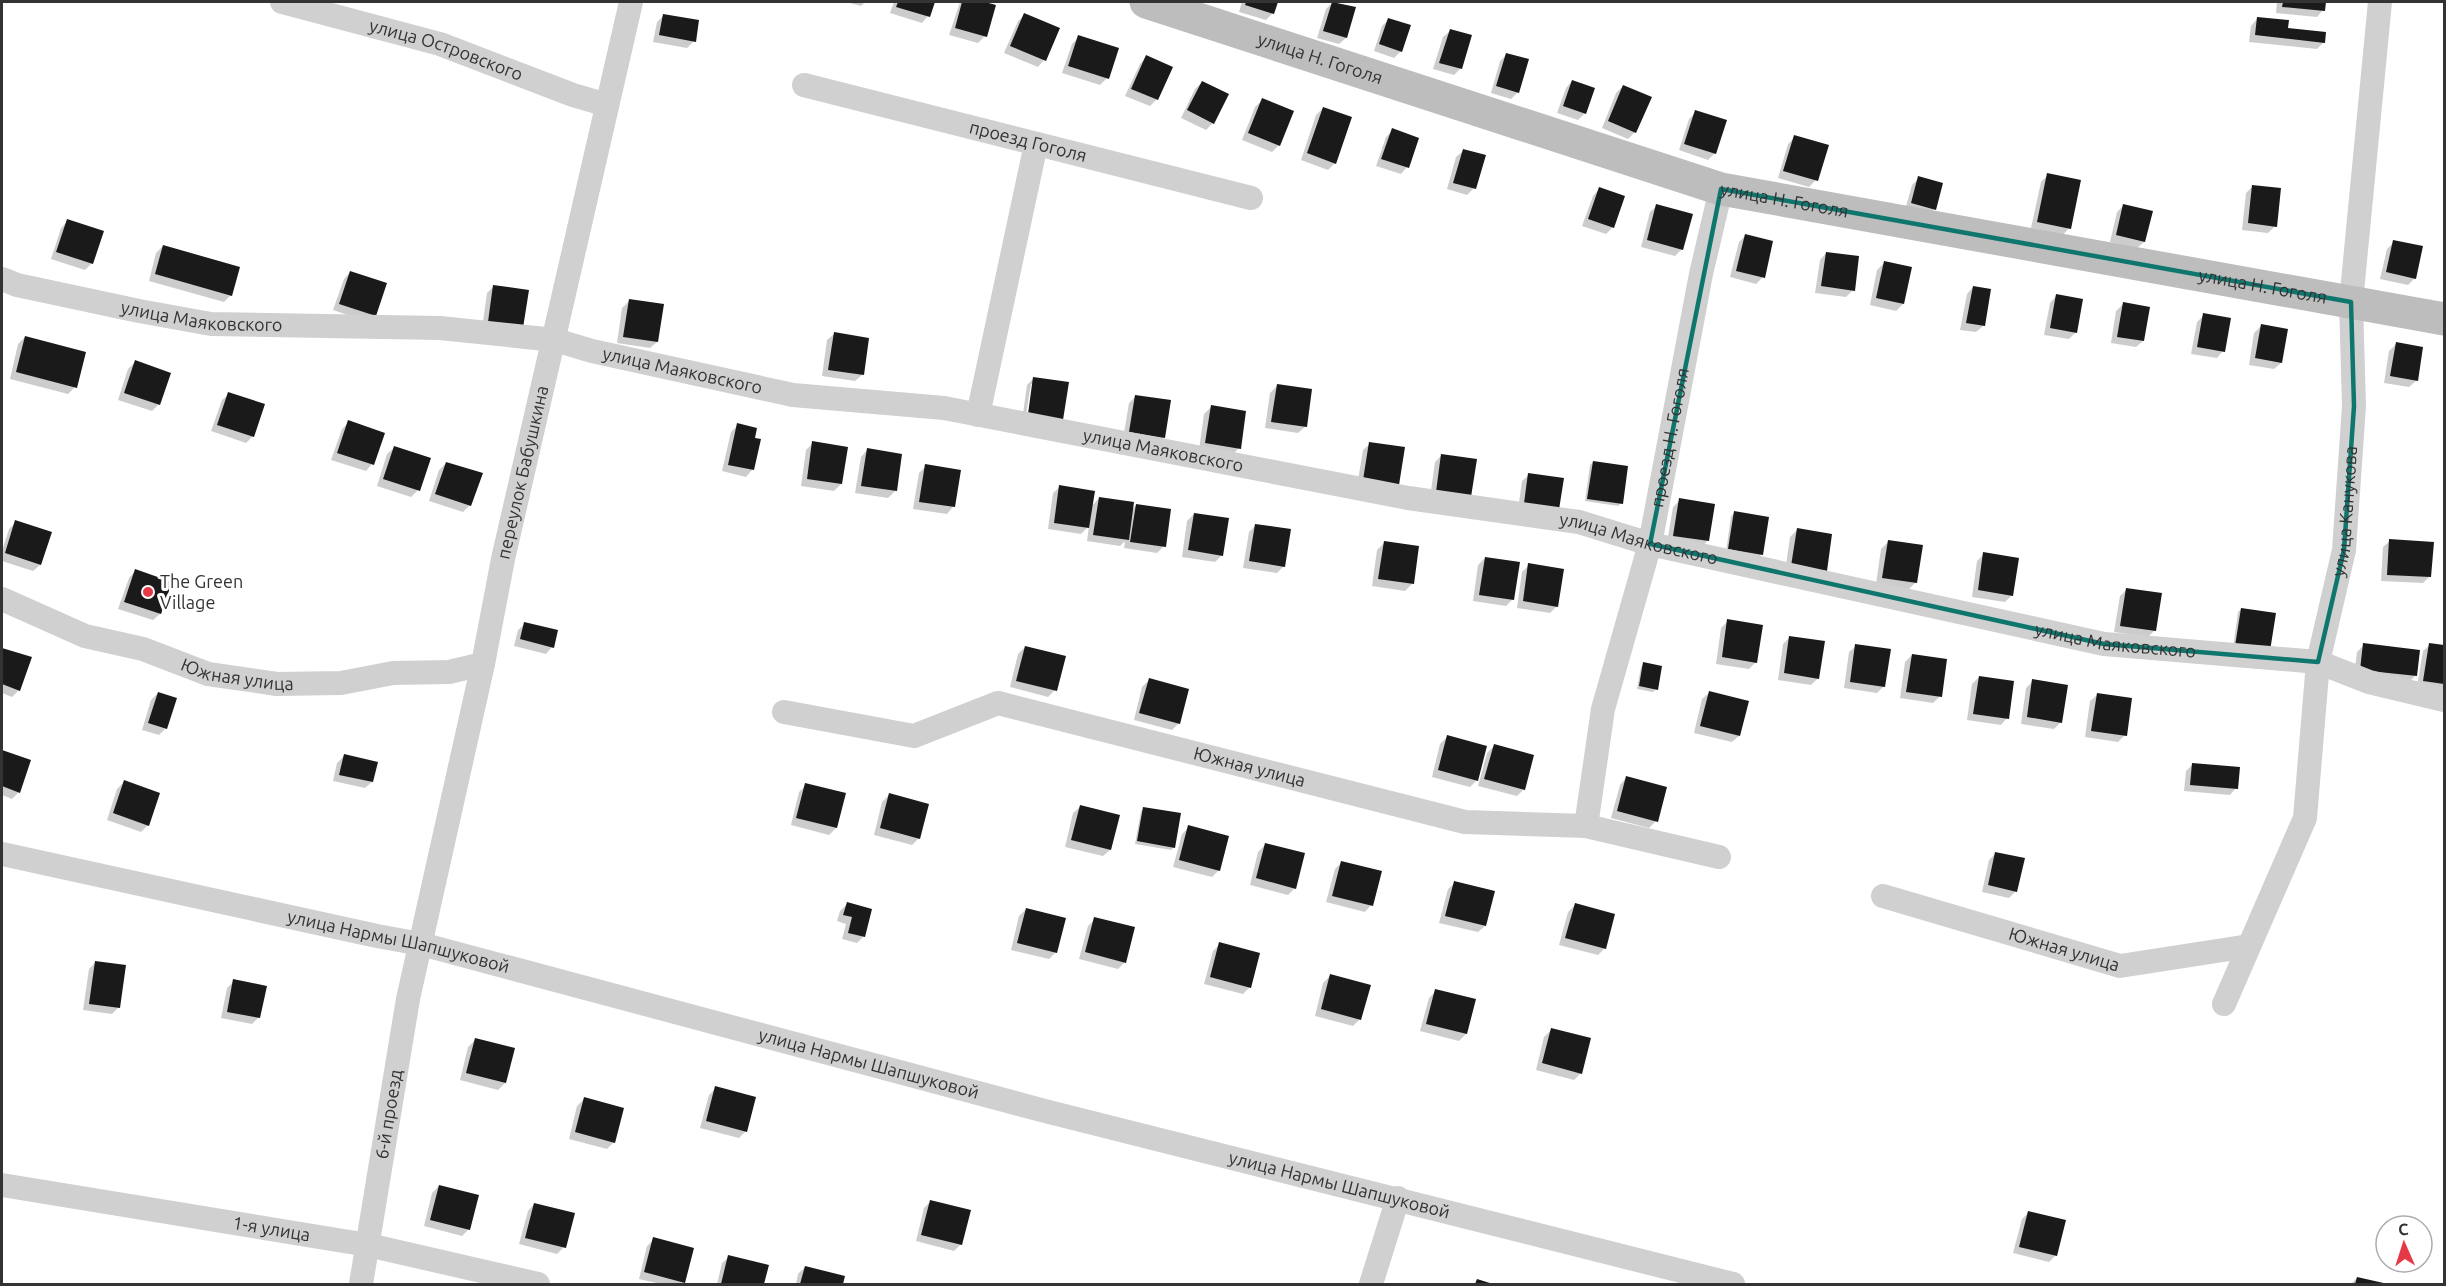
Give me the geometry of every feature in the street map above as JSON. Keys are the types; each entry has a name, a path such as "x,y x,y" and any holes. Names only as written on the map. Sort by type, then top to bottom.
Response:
{"street":[{"name":"улица Островского","path":"282,2 440,45 573,95 607,105"},
{"name":"переулок Бабушкина","path":"421,944 483,664 503,559 631,2"},
{"name":"улица Н. Гоголя","path":"1146,2 1721,189 2445,319"},
{"name":"улица Канукова","path":"2224,1004 2305,818 2318,662 2343,550 2354,406 2351,302 2380,2"},
{"name":"проезд Гоголя","path":"804,85 1251,198"},
{"path":"978,415 1036,144"},
{"name":"проезд Н. Гоголя","path":"1586,826 1603,709 1650,543 1701,274 1721,189"},
{"name":"улица Маяковского","path":"2,279 18,285 211,324 440,328 555,340 592,351 793,395 944,408 1408,498 1580,522 1650,543 2104,644 2318,662 2368,682 2445,700"},
{"name":"Южная улица","path":"2,599 85,636 142,649 208,674 277,684 341,683 393,673 449,672 483,664"},
{"name":"Южная улица","path":"784,712 914,736 998,704 1465,822 1586,826 1719,857"},
{"name":"улица Нармы Шапшуковой","path":"2,854 421,944 1045,1111 1733,1284"},
{"name":"Южная улица","path":"1883,896 2120,966 2249,946"},
{"name":"6-й проезд","path":"361,1284 408,999 421,944"},
{"name":"1-я улица","path":"2,1185 368,1245 538,1284"},
{"path":"1371,1284 1398,1198"}],"highlighted area":[{"path":"1721,189 2351,302 2354,406 2344,550 2318,662 2104,644 1650,544"}],"building":[{"path":"898,2 935,2 930,17 896,7"},
{"path":"962,2 985,2 996,5 987,37 955,28"},
{"path":"1246,2 1278,2 1274,14 1245,5"},
{"path":"1332,2 1356,7 1347,38 1323,31"},
{"path":"2283,2 2326,2 2325,11 2282,7"},
{"path":"1024,13 1060,28 1046,61 1010,46"},
{"path":"663,14 699,20 696,42 659,35"},
{"path":"2257,17 2289,20 2288,28 2326,32 2325,43 2255,35"},
{"path":"1388,18 1411,25 1402,52 1379,44"},
{"path":"1450,29 1472,35 1462,69 1439,63"},
{"path":"1078,35 1119,48 1109,79 1068,66"},
{"path":"1506,53 1529,59 1519,93 1496,86"},
{"path":"1146,55 1173,67 1158,100 1131,89"},
{"path":"1572,80 1595,88 1586,114 1563,106"},
{"path":"1202,81 1229,94 1214,124 1187,110"},
{"path":"1623,85 1652,97 1636,133 1608,121"},
{"path":"1262,98 1294,111 1280,146 1248,133"},
{"path":"1323,107 1352,117 1336,164 1307,153"},
{"path":"1695,110 1727,120 1716,154 1684,144"},
{"path":"1392,128 1419,138 1409,168 1381,159"},
{"path":"1794,135 1829,145 1818,181 1783,171"},
{"path":"1463,149 1486,155 1476,189 1453,183"},
{"path":"2047,173 2081,180 2071,229 2037,222"},
{"path":"1918,176 1943,183 1936,210 1911,203"},
{"path":"2252,185 2281,188 2277,227 2248,223"},
{"path":"1599,187 1625,196 1614,228 1588,219"},
{"path":"1656,204 1693,214 1683,250 1647,240"},
{"path":"2123,204 2153,211 2145,242 2116,235"},
{"path":"67,219 104,231 93,264 56,252"},
{"path":"1745,234 1773,241 1765,278 1736,271"},
{"path":"2393,240 2423,246 2416,279 2386,272"},
{"path":"163,245 240,267 232,296 155,274"},
{"path":"1826,252 1859,256 1855,291 1821,286"},
{"path":"1884,261 1912,267 1904,304 1876,298"},
{"path":"350,271 387,283 376,316 339,304"},
{"path":"493,285 529,290 523,328 488,322"},
{"path":"1973,286 1991,289 1985,326 1966,323"},
{"path":"2056,294 2083,299 2077,333 2050,328"},
{"path":"629,299 664,304 658,342 623,337"},
{"path":"2123,302 2150,307 2144,341 2117,337"},
{"path":"2203,313 2231,318 2225,352 2197,347"},
{"path":"2261,324 2288,329 2282,363 2255,358"},
{"path":"834,332 869,338 864,375 828,370"},
{"path":"25,336 86,352 77,388 16,372"},
{"path":"2396,342 2423,347 2418,381 2390,376"},
{"path":"135,360 171,373 160,405 124,393"},
{"path":"1033,377 1069,382 1063,420 1028,414"},
{"path":"1277,384 1312,389 1307,427 1271,422"},
{"path":"228,392 265,404 254,437 217,425"},
{"path":"1135,395 1171,400 1165,438 1129,432"},
{"path":"1211,405 1246,411 1241,449 1205,443"},
{"path":"348,420 385,433 374,465 337,453"},
{"path":"737,423 757,428 755,438 761,439 754,470 728,465"},
{"path":"812,441 848,447 842,484 807,479"},
{"path":"1369,442 1405,447 1399,485 1363,480"},
{"path":"394,446 431,458 420,491 383,479"},
{"path":"867,448 902,454 897,491 861,486"},
{"path":"1441,454 1477,459 1471,497 1436,492"},
{"path":"1593,461 1628,466 1623,504 1587,499"},
{"path":"446,462 483,473 471,506 435,494"},
{"path":"925,464 961,470 955,507 919,502"},
{"path":"1528,473 1564,478 1558,516 1523,511"},
{"path":"1059,485 1095,491 1089,528 1054,523"},
{"path":"1099,497 1134,502 1129,540 1093,535"},
{"path":"1679,498 1715,504 1709,541 1673,536"},
{"path":"1136,504 1171,509 1166,547 1130,542"},
{"path":"1734,511 1769,517 1763,555 1728,549"},
{"path":"1194,513 1229,518 1223,556 1188,550"},
{"path":"15,520 52,532 41,565 5,553"},
{"path":"1255,524 1291,529 1285,567 1249,561"},
{"path":"1797,528 1832,534 1827,571 1791,566"},
{"path":"2389,539 2434,542 2431,577 2387,575"},
{"path":"1888,540 1923,545 1917,583 1882,578"},
{"path":"1384,541 1419,546 1414,584 1378,579"},
{"path":"1983,552 2019,558 2013,596 1978,590"},
{"path":"1485,557 1520,562 1514,600 1479,595"},
{"path":"1528,563 1564,569 1558,607 1523,601"},
{"name":"The Green Village","path":"135,569 172,582 161,614 124,602"},
{"path":"2126,588 2162,593 2156,631 2120,626"},
{"path":"2241,608 2276,613 2270,651 2235,646"},
{"path":"1727,619 1763,625 1757,663 1722,657"},
{"path":"524,622 558,630 554,648 520,639"},
{"path":"1789,636 1825,641 1819,679 1784,673"},
{"path":"2363,643 2420,650 2417,676 2360,670"},
{"path":"2429,643 2444,645 2444,684 2423,681"},
{"path":"1855,644 1891,649 1885,687 1850,682"},
{"path":"1025,646 1066,656 1057,691 1016,681"},
{"path":"2,648 32,657 20,691 2,684"},
{"path":"1912,654 1947,659 1942,697 1906,692"},
{"path":"1643,662 1662,666 1658,690 1639,686"},
{"path":"1979,676 2014,681 2009,719 1973,714"},
{"path":"1149,678 1189,689 1180,724 1139,713"},
{"path":"2032,679 2068,685 2062,723 2027,717"},
{"path":"1709,691 1749,701 1740,736 1700,726"},
{"path":"158,692 177,698 167,729 148,723"},
{"path":"2097,693 2132,698 2127,736 2091,731"},
{"path":"1447,735 1487,746 1478,781 1438,770"},
{"path":"1494,744 1534,755 1525,790 1484,779"},
{"path":"2,750 31,760 20,793 2,786"},
{"path":"344,754 378,762 373,782 339,775"},
{"path":"2192,763 2240,767 2238,789 2190,785"},
{"path":"1626,776 1667,787 1658,822 1617,811"},
{"path":"124,780 160,793 149,826 113,813"},
{"path":"805,783 846,793 837,828 796,818"},
{"path":"889,793 929,804 920,839 880,828"},
{"path":"1080,805 1120,815 1111,850 1071,840"},
{"path":"1143,807 1181,813 1175,848 1137,841"},
{"path":"1188,825 1229,836 1220,871 1179,860"},
{"path":"1265,843 1305,853 1296,889 1256,878"},
{"path":"1995,852 2025,858 2017,892 1988,885"},
{"path":"1341,861 1382,871 1373,906 1332,896"},
{"path":"1454,881 1495,891 1486,926 1445,916"},
{"path":"847,902 872,909 865,937 848,933 852,917 843,915"},
{"path":"1575,903 1615,914 1606,949 1565,938"},
{"path":"1026,908 1066,918 1057,953 1017,943"},
{"path":"1094,917 1135,927 1126,963 1085,952"},
{"path":"1219,942 1260,953 1251,988 1210,977"},
{"path":"95,961 126,965 120,1008 89,1004"},
{"path":"1330,974 1371,985 1361,1020 1321,1009"},
{"path":"233,979 267,986 260,1018 227,1012"},
{"path":"1435,989 1476,999 1467,1034 1426,1024"},
{"path":"1551,1028 1591,1038 1582,1074 1542,1063"},
{"path":"475,1038 515,1048 506,1083 466,1073"},
{"path":"715,1086 756,1097 747,1132 706,1121"},
{"path":"584,1097 624,1108 615,1143 575,1132"},
{"path":"439,1185 479,1195 470,1230 430,1220"},
{"path":"930,1200 971,1210 962,1245 921,1235"},
{"path":"534,1203 575,1213 566,1248 525,1238"},
{"path":"2028,1211 2066,1220 2057,1256 2019,1247"},
{"path":"653,1237 694,1248 685,1283 644,1272"},
{"path":"728,1255 769,1265 764,1284 721,1284"},
{"path":"805,1266 845,1276 843,1284 800,1284"},
{"path":"2357,1277 2388,1284 2355,1284"},
{"path":"1477,1279 1493,1284 1475,1284"}],"place":[{"name":"The Green Village","path":"148,592"}]}
